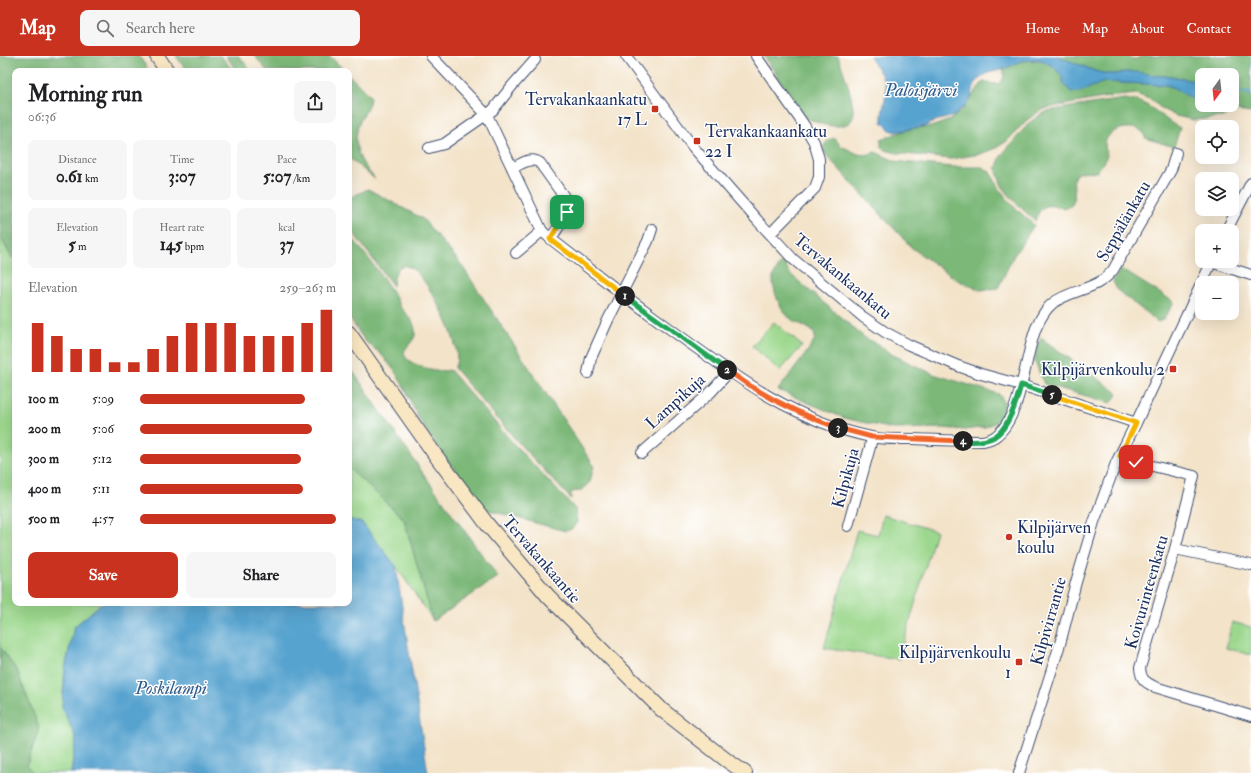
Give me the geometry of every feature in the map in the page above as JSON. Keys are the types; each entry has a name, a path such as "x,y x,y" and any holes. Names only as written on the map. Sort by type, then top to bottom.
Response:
{"street":[{"path":"157,56 165,68"},
{"name":"Seppälänkatu","path":"431,56 487,115 542,231 550,239 729,372 770,398 820,421 872,437 983,441 993,438 998,434 1008,421 1021,385 1036,329 1044,314 1052,304 1064,297 1100,283 1108,277 1171,170 1176,153"},
{"name":"Tervakankaankatu","path":"626,56 693,147 770,234 793,259 863,317 885,332 909,345 958,366 1136,423"},
{"path":"756,56 804,125 814,142 819,159 820,170 815,188 770,234"},
{"path":"429,148 444,144 487,115 493,110 535,60"},
{"path":"512,168 530,160 535,160 540,163 567,201 569,207 567,212 550,239"},
{"path":"1230,224 1251,183"},
{"path":"588,373 591,358 621,293 648,241 652,229"},
{"path":"516,253 542,231"},
{"name":"Kilpivirrantie","path":"1019,773 1060,644 1076,582 1094,522 1120,456 1208,268"},
{"path":"1229,268 1251,275"},
{"name":"Tervakankaantie","path":"352,337 436,456 487,524 548,596 662,710 725,760 745,773"},
{"name":"Lampikuja","path":"642,453 710,392 729,372"},
{"name":"Kilpikuja","path":"848,526 872,437"},
{"name":"Koivurinteenkatu","path":"1120,456 1136,462 1194,476 1175,549 1140,668 1140,676 1145,682 1155,687 1251,716"},
{"path":"1175,549 1251,565"}],"green space":[{"path":"0,56 139,56 147,68 12,68 12,258 0,236"},
{"path":"176,56 221,56 231,68 185,68"},
{"path":"226,56 239,56 249,68 235,68"},
{"path":"255,56 330,56 342,68 265,68"},
{"path":"764,56 838,56 852,103 853,116 851,121 844,125 832,126 819,123 804,116"},
{"path":"1057,56 1127,56 1134,59 1142,56 1251,56 1251,113 1239,111 1239,68 1195,68 1195,81 1171,76 1125,72 1107,74 1095,71"},
{"path":"1041,60 1053,66 1062,76 1064,84 1093,86 1104,82 1167,85 1195,99 1195,112 1235,112 1223,117 1194,120 1176,116 1164,110 1149,99 1136,94 1108,97 1047,108 1038,112 1026,121 1007,141 996,148 980,154 951,159 897,153 885,150 881,147 881,139 913,128 931,127 950,120 961,111 983,82 995,84 1000,83 1004,77 1004,69 1021,61"},
{"path":"352,78 370,96 368,105 358,125 356,145 363,163 375,179 352,160"},
{"path":"1124,99 1137,101 1149,106 1169,122 1180,128 1174,147 1145,138 1143,132 1134,128 1123,128 1117,130 1109,136 1105,142 1107,156 1097,172 1078,173 1075,176 1074,198 1072,205 1062,208 1047,206 1039,212 1035,221 1014,201 1002,186 996,169 1001,156 1029,123 1048,111"},
{"path":"834,138 841,146 858,154 866,155 875,152 895,161 951,167 983,167 990,172 999,188 1011,204 1034,225 1013,257 998,288 980,290 957,280 912,248 826,155 823,149 828,141"},
{"path":"368,189 423,219 460,263 594,466 590,482 580,491 571,492 571,499 516,440 454,368 457,360 456,348 452,334 439,305 424,281 413,269 408,266 404,266 397,270 393,286 352,231 352,197"},
{"path":"0,236 12,258 12,606 98,606 74,627 65,669 62,707 76,738 71,773 32,773 27,765 39,728 17,671 0,647"},
{"path":"352,238 383,278 400,307 413,323 415,334 414,338 404,353 408,360 419,366 433,370 450,370 513,443 576,510 577,522 572,529 565,531 488,510 481,506 419,420 405,389 394,370 381,354 365,341 352,322"},
{"path":"782,261 789,273 865,338 891,354 933,374 999,394 1004,404 1002,415 999,420 985,427 965,430 943,428 893,429 844,418 778,390 805,355 815,337 812,331 787,316 778,300 774,288 773,278"},
{"path":"1121,269 1174,302 1164,319 1158,322 1117,290 1113,281"},
{"path":"774,322 802,346 780,371 752,346"},
{"path":"1041,338 1118,393 1111,403 1044,384 1035,362 1037,347"},
{"path":"352,370 427,479 498,577 433,621 404,519 352,471"},
{"path":"352,471 404,519 433,621 396,566 362,523 352,520"},
{"path":"883,515 936,531 899,659 824,648 857,530 878,535"},
{"path":"1232,622 1251,627 1251,655 1226,648"},
{"path":"0,647 17,671 39,728 27,764 32,773 0,773"}],"water":[{"name":"Paloisjärvi","path":"870,56 1057,56 1095,71 1107,74 1136,72 1160,76 1171,76 1195,81 1195,99 1167,85 1104,82 1080,92 1071,92 1064,84 1062,76 1053,66 1039,59 1021,61 1004,69 988,73 976,81 970,100 954,116 935,121 926,126 895,132 890,130 882,122 886,86"},
{"name":"Poskilampi","path":"352,520 362,523 396,566 428,773 71,773 76,738 62,707 65,669 74,627 98,606 352,606"}],"waterway":[{"path":"1242,92 1251,94"}],"place":[{"name":"Tervakankaankatu 17 L","path":"655,109"},
{"name":"Tervakankaankatu 22 I","path":"697,141"},
{"name":"Kilpijärvenkoulu 2","path":"1173,369"},
{"name":"Kilpijärven koulu","path":"1009,537"},
{"name":"Kilpijärvenkoulu 1","path":"1019,662"}],"route":[{"path":"567,212 550,239 729,372 776,402 849,432 872,437 983,441 993,438 1003,429 1008,421 1021,385 1136,423 1120,456 1136,462"}]}
